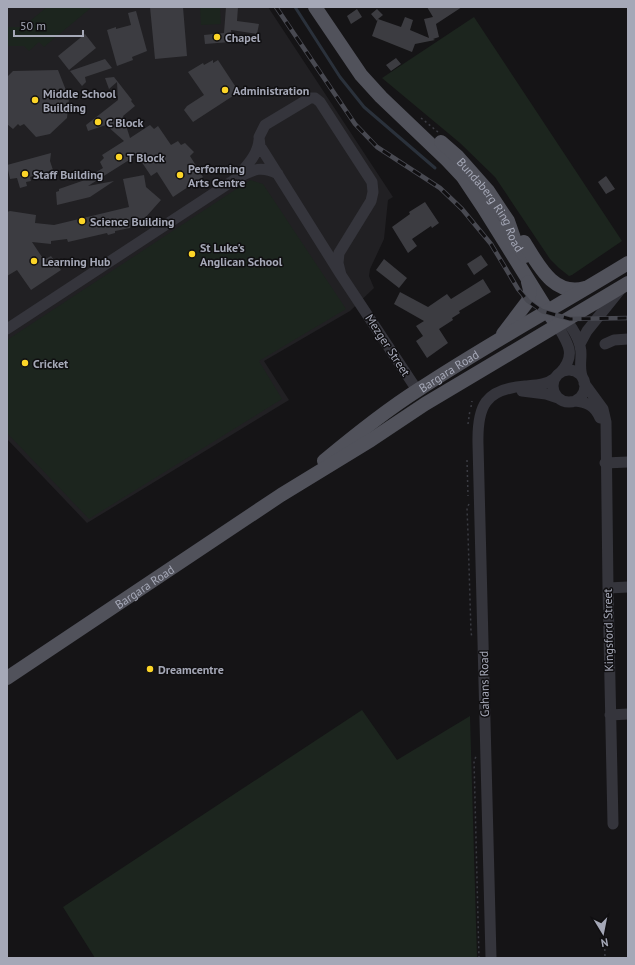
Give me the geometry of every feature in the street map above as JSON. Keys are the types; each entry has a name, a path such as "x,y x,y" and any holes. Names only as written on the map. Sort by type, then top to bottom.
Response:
{"main road":[{"name":"Bundaberg Ring Road","path":"315,7 361,75 447,160 462,177 527,278 562,322"},
{"name":"Bundaberg Ring Road","path":"394,108 423,127 457,156 488,191 508,221 515,241 552,308"},
{"path":"508,221 518,232 542,271 558,285 570,290 589,287"},
{"name":"Bargara Road","path":"281,495 367,426 417,390 499,339 628,263"},
{"path":"499,339 528,301 530,290 527,278"},
{"name":"Bargara Road","path":"7,678 281,495 371,440 425,404 628,283"},
{"path":"417,390 425,404"}],"street":[{"path":"237,178 257,151 260,133 265,125 306,99 316,98 370,177 372,187 371,201 339,253 338,263 341,275"},
{"name":"Mezger Street","path":"259,140 262,150 341,275 417,390"},
{"path":"7,329 237,178 255,169 262,168 278,174"},
{"path":"580,344 587,331 618,292 628,283"},
{"path":"482,411 486,405 495,398 514,392 546,394 566,402 579,399 584,391 584,381 580,368 580,344 575,332 562,322"},
{"path":"558,398 553,388 557,375 568,362 570,352 562,322"},
{"path":"605,344 614,340 628,339"},
{"name":"Gahans Road","path":"491,958 478,432 482,411 488,398 496,392 509,387 544,384 557,375 571,370 578,373 584,381"},
{"name":"Kingsford Street","path":"584,381 604,413 613,824"},
{"name":"Kingsford Street","path":"575,401 589,404 595,409 602,421 605,436"},
{"path":"605,463 628,462"},
{"path":"608,588 628,587"},
{"path":"610,715 628,714"}],"path":[{"path":"604,918 605,958"}],"shaded area":[{"name":"St Luke's Anglican School","path":"7,7 268,7 393,197 388,200 384,239 370,269 369,276 374,288 350,311 264,361 289,400 87,523 7,439"},
{"path":"47,7 92,7 44,47 39,42 29,51 24,46 7,46 7,27 26,27 25,25"},
{"path":"200,7 220,7 221,24 201,25"},
{"path":"474,17 622,241 572,275 569,276 550,259 495,177 460,143 382,78"},
{"path":"250,180 263,184 346,309 259,361 282,399 89,519 7,433 7,340"},
{"path":"362,710 397,760 470,716 477,958 95,958 63,907"}],"building":[{"path":"150,7 183,7 187,56 155,59"},
{"path":"226,7 238,7 237,21 259,24 257,34 231,30 232,39 230,42 205,44 204,35 224,33"},
{"path":"427,7 462,7 436,24 439,37 433,39 435,40 415,44 412,52 372,36 378,19 401,27 405,17 413,20 410,30 429,38 424,19 433,17"},
{"path":"357,9 362,17 351,24 347,16"},
{"path":"377,9 383,15 377,21 371,14"},
{"path":"136,11 147,51 132,57 133,60 117,66 107,30 131,25 128,13"},
{"path":"85,34 96,48 69,70 58,56"},
{"path":"396,58 401,64 391,71 386,65"},
{"path":"105,59 112,68 85,77 86,82 82,86 70,71"},
{"name":"Administration","path":"213,60 213,63 218,60 239,92 193,122 184,110 187,106 204,95 188,72 203,63 204,65"},
{"name":"Middle School Building","path":"58,70 69,98 67,118 50,134 36,137 24,124 20,126 18,124 13,129 7,124 7,77 13,71"},
{"path":"114,77 135,106 123,116 130,138 150,125 154,129 158,126 171,145 178,141 181,145 185,143 194,152 190,156 203,177 173,197 157,172 151,176 137,155 88,186 114,181 90,197 57,205 56,192 59,191 59,189 82,181 103,168 100,162 104,158 102,155 124,141 106,125 88,131 86,125 118,100 117,82 109,89 105,78"},
{"name":"Staff Building","path":"51,153 50,161 53,170 30,177 31,181 26,182 27,186 20,188 17,178 10,179 7,165"},
{"path":"144,175 146,187 161,200 145,218 142,218 137,223 131,225 130,228 115,231 115,233 108,235 107,233 68,242 67,239 51,241 51,244 32,242 44,260 51,256 61,270 31,290 17,270 7,276 7,212 10,211 36,215 35,223 54,225 129,207 123,179"},
{"path":"606,176 615,189 606,194 598,182"},
{"path":"425,202 439,223 432,228 431,226 412,239 417,246 408,253 392,227 410,214 409,212"},
{"path":"481,255 488,265 474,275 467,264"},
{"path":"384,259 407,278 399,288 376,270"},
{"path":"483,279 491,292 459,311 460,313 452,318 453,320 439,329 448,343 427,358 416,341 423,336 416,326 424,321 394,304 400,292 428,307 447,294 451,299"}],"waterway":[{"path":"295,7 340,77 364,107 435,168"}],"railway":[{"path":"276,7 355,124 377,147 440,188 462,209 491,244 518,289 528,301 542,311 570,319 628,318"}],"place":[{"name":"Chapel","path":"217,37"},
{"name":"Administration","path":"225,90"},
{"name":"Middle School Building","path":"35,100"},
{"name":"C Block","path":"98,122"},
{"name":"T Block","path":"119,157"},
{"name":"Staff Building","path":"25,174"},
{"name":"Performing Arts Centre","path":"180,175"},
{"name":"Science Building","path":"82,221"},
{"name":"St Luke's Anglican School","path":"192,254"},
{"name":"Learning Hub","path":"34,261"},
{"name":"Cricket","path":"25,363"},
{"name":"Dreamcentre","path":"150,669"}]}
